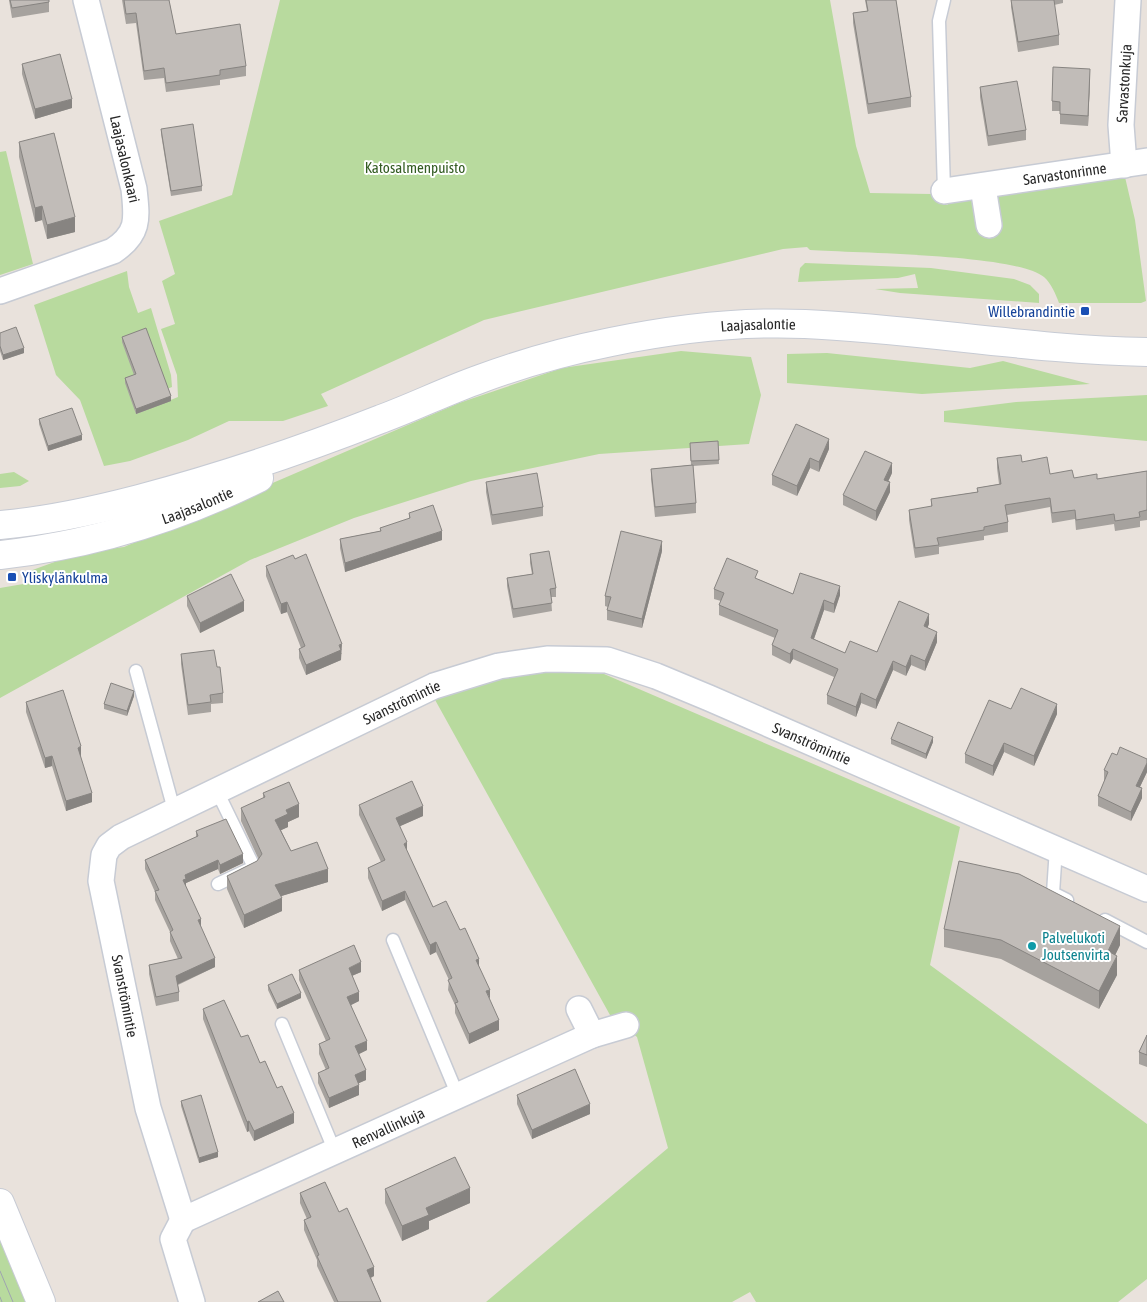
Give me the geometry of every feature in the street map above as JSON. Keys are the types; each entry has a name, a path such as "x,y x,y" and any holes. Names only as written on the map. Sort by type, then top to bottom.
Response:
{"main road":[{"name":"Laajasalontie","path":"0,525 73,516 185,487 248,468 382,419 478,380 542,358 667,332 740,325 801,324 860,327 1056,348 1147,352"},
{"name":"Laajasalontie","path":"0,555 46,549 91,539 140,527 188,511 382,419"},
{"path":"0,1203 41,1302"}],"street":[{"name":"Laajasalonkaari","path":"0,290 113,251 126,242 134,232 136,210 134,189 86,0"},
{"name":"Sarvastonkuja","path":"1128,0 1121,125 1135,163"},
{"name":"Sarvastonrinne","path":"944,191 983,187 1135,163"},
{"path":"983,187 989,225"},
{"name":"Svanströmintie","path":"183,1220 148,1108 102,881 103,861 109,846 121,837 216,789 434,686 499,666 547,659 607,660 656,676 709,698 1147,889"},
{"path":"579,1009 592,1035"},
{"name":"Renvallinkuja","path":"183,1220 592,1035 626,1025"},
{"path":"183,1220 173,1239 192,1302"}],"lane":[{"path":"944,0 939,21 944,191"},
{"path":"136,671 174,810"},
{"path":"216,789 254,867 218,884"},
{"path":"1056,848 1053,893 1079,906"},
{"path":"1096,915 1147,942"},
{"path":"393,940 458,1096"},
{"path":"282,1024 335,1152"}],"green space":[{"name":"Katosalmenpuisto","path":"280,0 830,0 856,146 870,193 931,194 947,205 958,200 977,199 995,205 998,196 1113,175 1125,177 1135,220 1146,301 1141,303 1059,303 1047,280 1028,269 969,259 810,250 807,247 783,249 484,320 321,394 328,406 283,421 229,421 188,440 130,461 104,466 80,400 56,375 34,305 127,271 129,287 138,313 151,308 171,375 172,387 167,389 136,379 136,414 178,397 177,375 161,329 175,324 162,281 175,274 159,221 232,195"},
{"path":"6,151 33,264 0,275 0,152"},
{"path":"805,263 931,268 1014,279 1030,285 1039,294 1039,303 900,293 875,289 918,288 915,274 898,278 798,282 800,268"},
{"path":"681,351 751,357 761,395 749,444 599,454 471,481 354,518 250,560 0,698 0,588 29,583 27,572 82,552 124,547 459,403 562,368"},
{"path":"827,353 970,368 1003,361 1090,384 922,394 787,383 787,354"},
{"path":"1147,395 1147,441 944,422 944,411 1016,402"},
{"path":"14,472 29,481 20,486 0,488 0,474"},
{"path":"548,671 604,674 960,827 930,965 1147,1124 1147,1279 1118,1302 756,1302 750,1292 732,1302 486,1302 668,1148 637,1037 610,1015 434,698 502,678"},
{"path":"0,1220 34,1302 0,1302"}],"building":[{"path":"10,0 49,0 49,2 12,8"},
{"path":"124,0 169,0 176,34 240,24 246,66 220,70 220,75 166,83 164,68 144,71 136,13 126,14"},
{"path":"866,0 896,0 911,97 868,104 853,13 868,11"},
{"path":"1011,0 1054,0 1059,35 1018,42"},
{"path":"60,54 72,99 35,109 22,64"},
{"path":"1053,67 1090,69 1088,116 1060,114 1060,102 1052,101"},
{"path":"1017,81 1026,130 988,136 980,87"},
{"path":"193,124 202,186 171,191 161,129"},
{"path":"54,133 75,217 47,225 42,206 35,208 19,142"},
{"path":"16,327 24,348 3,355 0,346 0,333"},
{"path":"146,328 171,396 136,409 125,378 136,374 122,337"},
{"path":"72,408 82,435 48,446 39,419"},
{"path":"796,424 829,439 819,462 810,458 797,486 772,475"},
{"path":"718,441 719,460 691,461 690,443"},
{"path":"865,451 892,463 884,480 890,482 876,511 843,495"},
{"path":"1021,455 1022,462 1047,457 1050,474 1072,470 1074,478 1097,474 1097,479 1147,471 1147,510 1139,512 1140,517 1115,521 1114,514 1076,520 1075,510 1052,513 1050,498 1005,505 1008,522 984,527 984,530 937,538 939,545 915,548 909,510 932,506 931,499 978,492 977,488 1001,484 997,458"},
{"path":"693,465 696,503 655,507 651,469"},
{"path":"537,473 543,507 492,515 486,482"},
{"path":"433,505 442,531 345,563 340,539 381,531 380,528 410,518 409,513"},
{"path":"621,531 662,541 642,619 607,610 611,597 605,596"},
{"path":"549,551 556,588 550,589 552,603 513,609 507,578 533,574 530,554"},
{"path":"306,554 342,644 339,645 341,650 306,665 299,649 305,646 287,602 281,604 266,566 293,555 295,559"},
{"path":"727,558 758,571 755,578 793,594 800,573 840,586 834,604 824,600 811,638 845,653 850,641 877,652 899,601 929,614 924,626 937,632 925,661 911,655 906,667 893,661 876,700 861,693 856,707 827,695 838,669 793,649 790,654 772,645 778,630 719,605 724,593 714,589"},
{"path":"231,574 244,601 200,623 187,596"},
{"path":"214,650 217,667 220,667 223,693 210,695 211,702 188,705 181,654"},
{"path":"111,683 134,691 127,711 104,704"},
{"path":"1021,688 1057,704 1034,756 1004,743 993,766 965,754 989,700 1011,709"},
{"path":"63,690 81,746 78,748 92,793 66,801 52,756 45,758 26,702"},
{"path":"898,722 933,737 926,754 891,739"},
{"path":"1120,747 1147,759 1147,763 1136,786 1142,788 1131,812 1098,796 1108,772 1104,770 1112,753 1117,755"},
{"path":"412,781 423,806 396,818 407,842 404,844 433,907 446,901 460,930 465,928 479,959 476,960 490,990 486,991 499,1020 469,1034 455,1003 458,1002 448,980 452,978 436,942 430,945 405,891 382,901 368,868 385,860 359,805"},
{"path":"289,782 299,804 286,810 288,814 275,820 291,851 317,842 328,869 275,885 282,898 244,915 227,876 257,861 262,854 241,808 265,797 263,793"},
{"path":"226,819 243,854 220,865 218,860 185,875 186,879 183,880 201,919 198,920 215,958 176,976 179,992 156,997 149,965 182,958 170,932 173,930 155,891 159,890 145,860 198,836 196,831"},
{"name":"Palvelukoti Joutsenvirta","path":"959,861 1019,874 1120,926 1108,951 1117,956 1099,991 1001,940 944,929"},
{"path":"354,945 361,962 349,968 359,992 347,997 367,1041 355,1046 366,1070 355,1075 359,1085 329,1098 318,1073 329,1068 319,1044 330,1039 299,970"},
{"path":"292,974 301,993 277,1004 268,985"},
{"path":"224,1000 241,1037 248,1035 260,1063 265,1061 277,1088 282,1086 294,1113 254,1131 249,1121 247,1122 203,1009"},
{"path":"1147,1035 1147,1055 1139,1052"},
{"path":"575,1069 590,1104 532,1130 517,1095"},
{"path":"201,1095 218,1152 199,1158 181,1101"},
{"path":"455,1157 470,1188 426,1208 429,1215 402,1226 385,1189"},
{"path":"325,1182 339,1212 347,1208 374,1267 367,1270 381,1302 338,1302 317,1256 319,1255 304,1220 311,1217 300,1193"},
{"path":"278,1291 284,1302 258,1302"}],"tram line":[{"path":"0,1271 13,1302"},
{"path":"0,1297 2,1302"}],"place":[{"name":"Willebrandintie","path":"1085,311"},
{"name":"Yliskylänkulma","path":"12,577"},
{"name":"Palvelukoti Joutsenvirta","path":"1032,946"}]}
